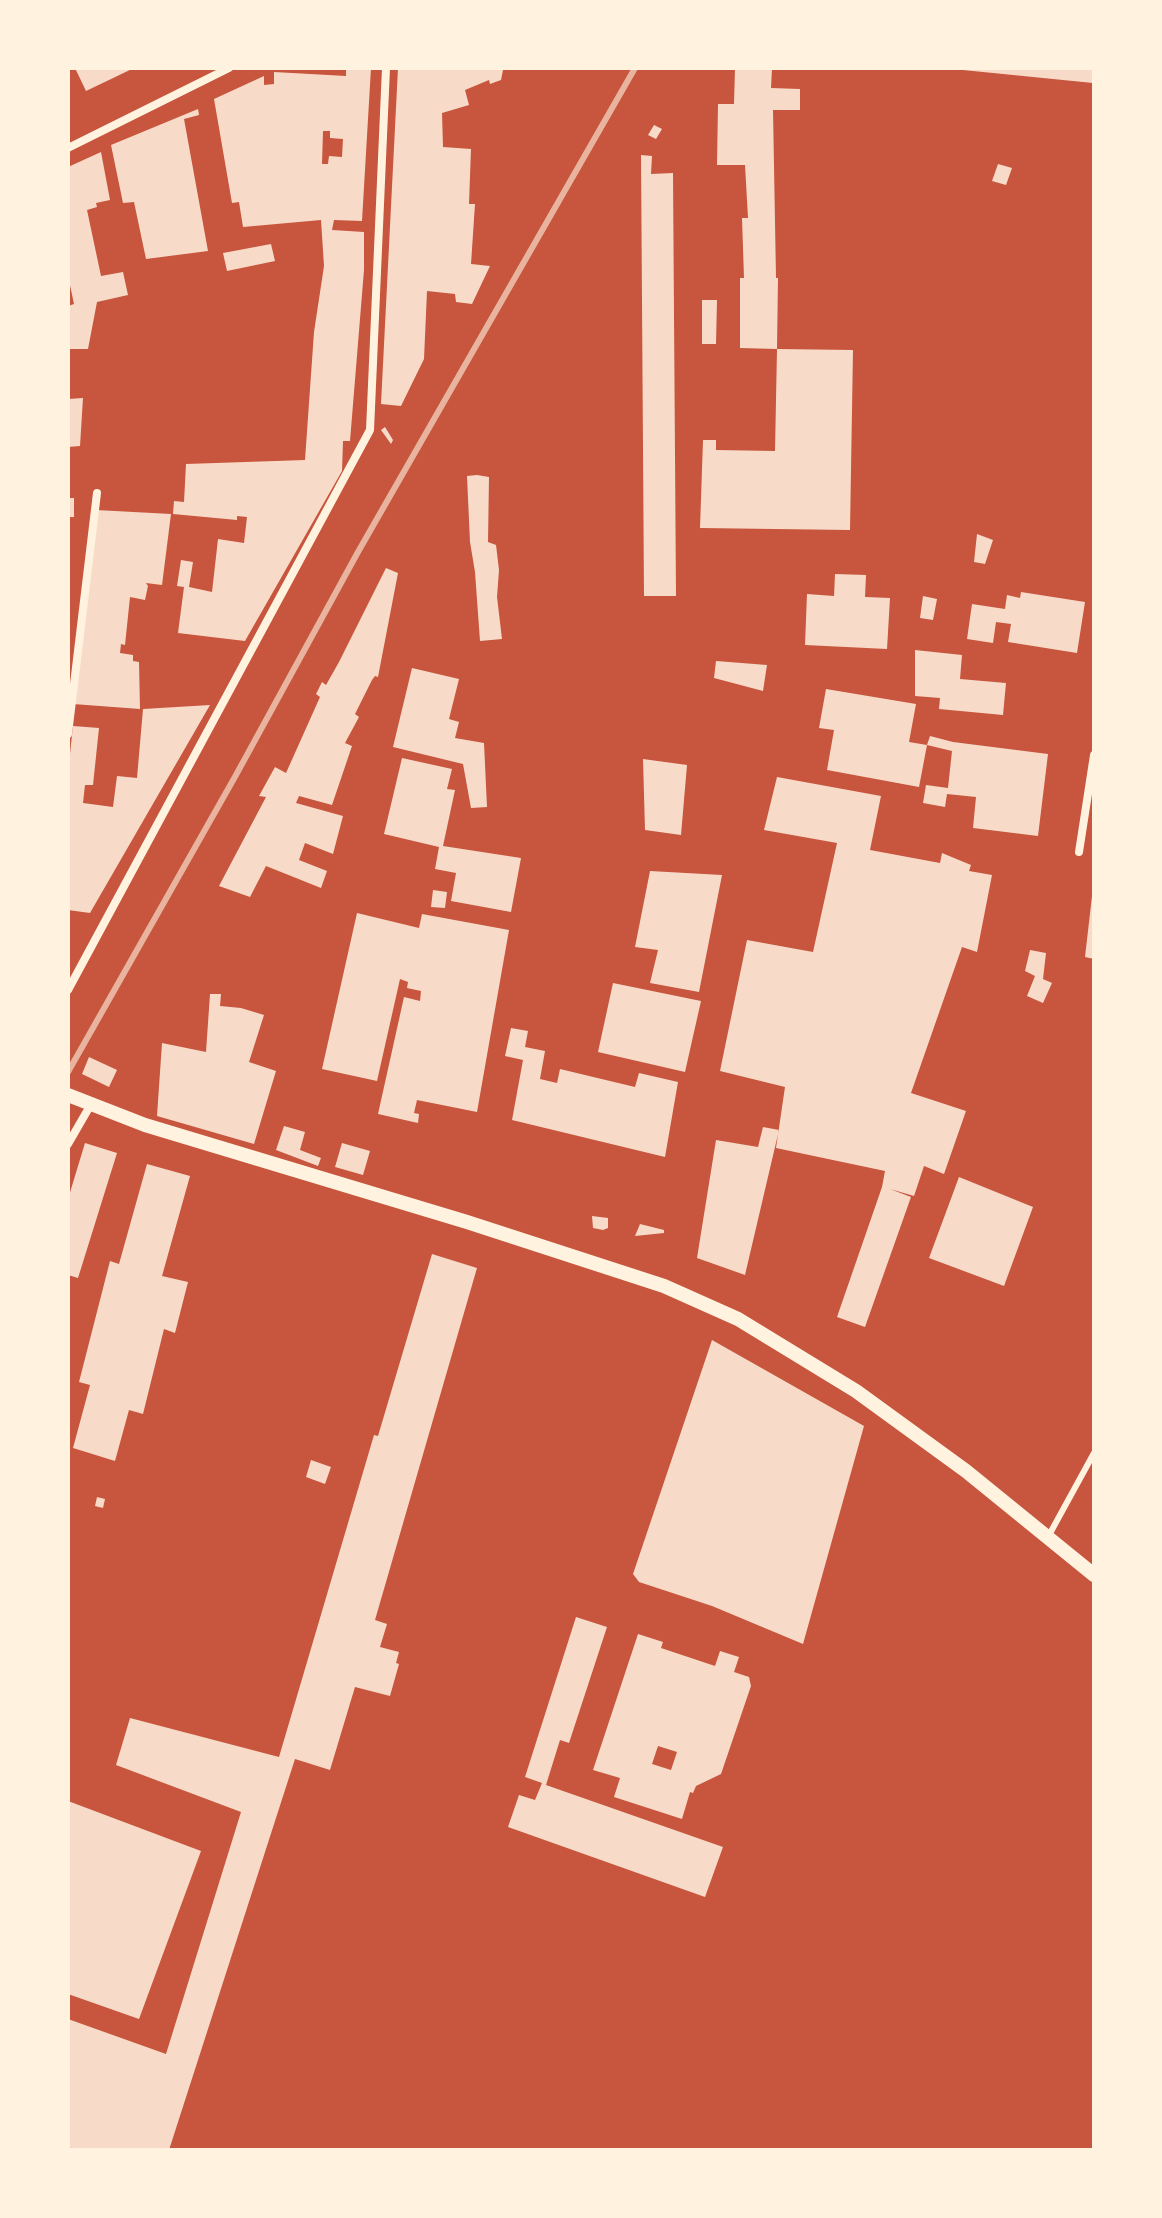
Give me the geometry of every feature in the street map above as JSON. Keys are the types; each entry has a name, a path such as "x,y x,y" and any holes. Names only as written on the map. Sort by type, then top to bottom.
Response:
{"street":[{"path":"68,148 229,68"},
{"path":"68,990 370,430 386,68"},
{"path":"68,734 97,493"},
{"path":"1079,852 1094,755"},
{"path":"68,1095 145,1125 467,1222 664,1286 738,1319 856,1391 966,1471 1094,1575"},
{"path":"68,1144 90,1106"}],"lane":[{"path":"1048,1537 1094,1453"}],"building":[{"path":"75,68 134,68 86,91"},
{"path":"346,68 371,68 362,221 334,220 332,230 364,232 364,270 350,441 343,441 342,471 245,641 178,633 184,587 177,586 181,560 193,562 189,587 212,592 218,539 244,543 247,517 237,516 237,520 173,514 174,501 184,502 186,464 305,460 314,332 324,266 321,220 243,227 239,202 232,203 214,99 264,76 264,85 274,84 274,72 346,76","holes":["323,131 330,131 330,138 343,139 342,157 329,156 328,164 322,164"]},
{"path":"398,68 503,70 501,80 490,84 489,80 465,90 469,105 442,113 443,147 471,149 469,204 475,204 471,264 490,266 472,304 456,302 455,294 427,291 424,359 401,406 381,404"},
{"path":"735,68 772,68 771,88 800,89 800,110 773,110 777,349 740,348 740,278 744,278 742,218 748,218 745,165 717,165 718,104 734,104"},
{"path":"1093,68 1093,83 963,70"},
{"path":"198,109 199,115 184,119 208,251 146,259 134,202 123,203 111,145"},
{"path":"654,125 662,129 656,139 648,135"},
{"path":"101,152 110,200 96,203 97,207 87,210 101,276 123,272 128,295 97,302 88,349 68,349 68,306 74,304 68,276 68,167"},
{"path":"641,155 652,156 651,174 673,173 676,596 644,596"},
{"path":"998,164 1012,168 1006,185 992,181"},
{"path":"271,244 275,261 227,271 223,253"},
{"path":"702,300 717,300 716,344 702,344"},
{"path":"777,349 853,350 850,530 700,528 703,440 716,440 716,450 775,451"},
{"path":"83,398 80,446 68,447 68,399"},
{"path":"385,427 393,440 391,444 381,430"},
{"path":"467,476 489,477 488,542 496,545 502,639 480,641"},
{"path":"68,498 74,498 74,517 68,517"},
{"path":"96,510 171,514 162,585 146,583 145,600 130,597 125,645 121,644 120,653 133,655 133,661 139,662 140,709 73,704"},
{"path":"977,534 993,540 985,564 974,562"},
{"path":"386,568 398,573 378,677 372,680 355,714 359,717 345,743 352,746 332,805 299,796 296,803 343,816 333,854 305,843 299,860 327,871 321,888 266,866 250,897 219,886 266,797 259,796 275,767 286,773 320,697 316,694 322,682 326,685 339,662"},
{"path":"835,574 866,575 865,597 890,598 887,649 805,645 807,594 834,596"},
{"path":"1021,592 1085,602 1077,653 1008,642 1011,624 996,622 993,643 967,639 972,604 1005,609 1007,595 1020,598"},
{"path":"923,596 937,599 933,620 920,618"},
{"path":"915,650 962,655 960,679 1006,683 1003,715 939,709 940,698 915,696"},
{"path":"716,661 767,665 763,691 714,678"},
{"path":"412,668 459,679 449,719 459,722 455,738 484,743 487,807 471,808 463,764 393,747"},
{"path":"826,689 916,704 909,742 927,745 919,787 827,770 834,730 819,728"},
{"path":"210,705 90,913 68,910 68,772 73,726 99,728 93,785 85,785 83,803 113,807 117,776 137,778 143,709"},
{"path":"930,736 953,742 1048,754 1038,836 973,828 976,797 947,794 945,807 923,803 926,785 948,788 952,751 927,745"},
{"path":"402,758 452,769 447,789 455,790 443,846 521,858 511,912 451,901 456,873 435,869 439,847 384,834"},
{"path":"643,759 687,765 681,835 645,830"},
{"path":"777,777 881,796 870,850 940,863 942,853 971,865 969,871 992,875 977,952 962,947 911,1093 966,1111 944,1174 924,1166 914,1196 890,1189 911,1197 865,1327 837,1317 885,1171 776,1148 785,1087 720,1071 747,940 813,952 837,843 764,830"},
{"path":"650,871 722,875 699,992 650,983 658,950 635,947"},
{"path":"433,890 447,892 445,908 431,907"},
{"path":"1094,896 1094,959 1085,957"},
{"path":"357,913 419,928 422,914 509,930 477,1112 417,1100 414,1113 419,1114 418,1123 378,1114 404,997 420,1001 421,991 407,988 408,982 400,979 377,1081 322,1069"},
{"path":"1030,950 1046,953 1043,979 1052,983 1043,1003 1027,996 1035,976 1025,971"},
{"path":"613,983 701,1001 685,1072 598,1052"},
{"path":"210,994 221,994 220,1006 264,1015 249,1062 276,1071 254,1144 157,1116 162,1043 206,1052"},
{"path":"511,1028 528,1031 525,1047 545,1051 540,1079 557,1083 560,1069 635,1087 639,1073 678,1082 665,1157 512,1120 523,1060 505,1056"},
{"path":"89,1057 117,1070 109,1087 82,1074"},
{"path":"284,1126 305,1132 300,1150 321,1158 318,1166 276,1150"},
{"path":"763,1127 779,1130 745,1275 697,1258 716,1140 758,1147"},
{"path":"85,1143 117,1153 78,1278 68,1275 68,1199"},
{"path":"342,1143 370,1151 363,1175 335,1167"},
{"path":"147,1164 190,1176 162,1276 188,1282 175,1333 164,1329 143,1414 129,1410 115,1461 73,1448 90,1385 79,1382 110,1261 119,1264"},
{"path":"959,1177 1033,1207 1004,1286 929,1258"},
{"path":"592,1216 608,1218 608,1228 593,1228"},
{"path":"640,1224 664,1230 664,1233 635,1236"},
{"path":"432,1254 477,1268 375,1620 387,1624 380,1647 399,1652 396,1663 399,1664 390,1696 355,1687 330,1770 295,1759 169,2150 77,2150 68,2147 68,2019 166,2054 241,1812 116,1765 130,1718 279,1757 374,1435 378,1436"},
{"path":"712,1340 864,1426 803,1644 712,1606 639,1582 633,1574"},
{"path":"311,1460 331,1467 325,1484 306,1477"},
{"path":"97,1497 105,1499 103,1508 95,1506"},
{"path":"576,1617 607,1627 569,1743 560,1740 546,1785 723,1847 705,1897 508,1827 519,1795 535,1800 542,1783 525,1777"},
{"path":"638,1634 663,1642 661,1648 715,1666 720,1651 739,1657 734,1672 749,1677 751,1686 721,1774 690,1792 682,1819 614,1797 620,1778 593,1770","holes":["658,1746 677,1752 671,1770 652,1764"]},
{"path":"68,1801 201,1851 139,2019 68,1994"}],"railway":[{"path":"68,1072 358,552 635,68"}]}
